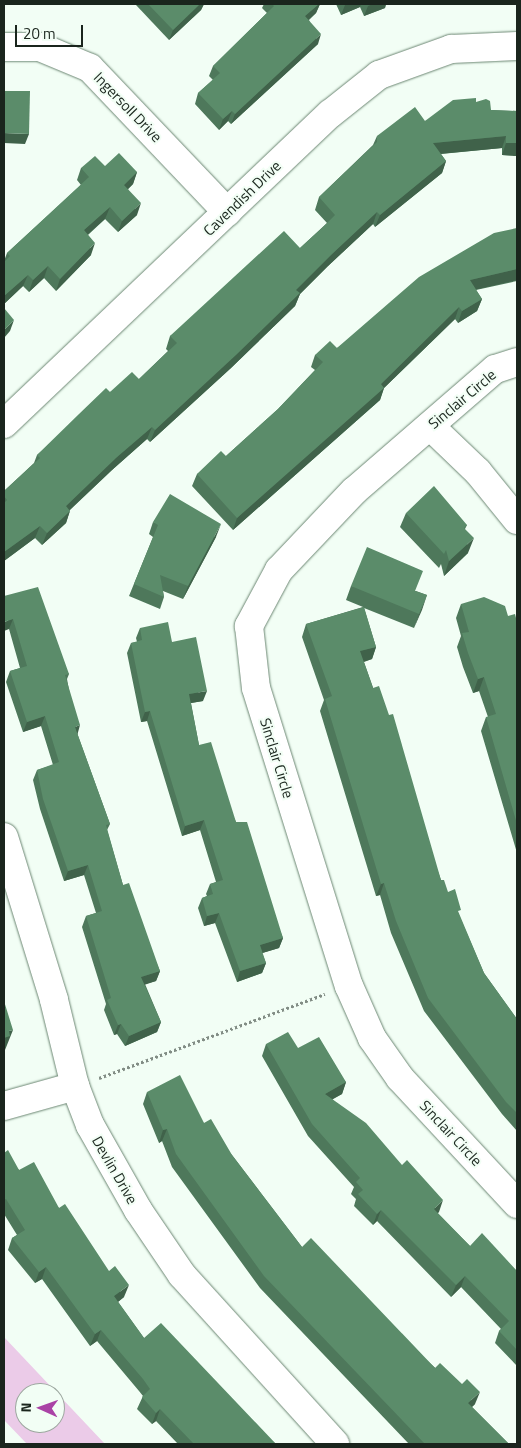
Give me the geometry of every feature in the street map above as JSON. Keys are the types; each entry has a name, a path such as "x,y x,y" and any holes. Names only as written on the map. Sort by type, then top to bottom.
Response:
{"street":[{"name":"Cavendish Drive","path":"4,424 330,114 379,75 451,49 517,46"},
{"name":"Ingersoll Drive","path":"4,47 40,47 90,68 227,212"},
{"name":"Sinclair Circle","path":"517,362 495,369 354,491 279,570 249,626 256,688 348,986 372,1038 400,1078 517,1204"},
{"path":"430,426 478,472 517,520"},
{"name":"Devlin Drive","path":"4,837 54,1000 75,1086 94,1134 138,1210 182,1275 335,1444"},
{"path":"4,1106 75,1086"}],"path":[{"path":"75,1086 348,986"}],"shaded area":[{"path":"4,1337 47,1383 15,1383 15,1431 4,1420"},
{"path":"65,1402 105,1444 27,1444 16,1433 65,1433"}],"building":[{"path":"148,4 200,4 173,30"},
{"path":"272,4 319,4 305,16 321,34 235,114 232,111 223,119 198,93 220,73 213,66 274,6"},
{"path":"4,91 30,91 29,134 4,133"},
{"path":"476,98 476,102 486,99 490,101 491,110 517,111 517,143 506,143 506,136 433,143 446,161 380,215 377,212 296,290 300,293 236,355 155,430 152,427 117,457 66,506 70,511 47,533 40,526 4,552 4,503 7,500 4,496 4,491 40,458 37,455 106,388 110,392 132,372 139,379 177,343 170,336 284,231 300,248 322,228 335,215 319,197 377,142 377,136 415,107 425,121 453,100"},
{"path":"119,153 137,172 124,185 141,203 122,221 110,207 84,230 95,243 60,279 48,266 33,280 28,275 4,296 4,262 10,256 7,253 89,177 81,168 95,156 105,166"},
{"path":"517,228 517,269 470,280 482,299 462,311 459,307 381,384 384,388 237,518 197,474 221,451 226,456 278,409 323,362 315,355 330,341 337,348 419,277 494,233"},
{"path":"4,308 14,320 4,330"},
{"path":"434,486 467,525 464,528 474,538 449,561 446,550 444,554 406,513"},
{"path":"170,494 221,524 188,586 160,575 164,597 134,584 158,525 153,522"},
{"path":"367,547 423,571 415,591 427,595 419,614 351,586"},
{"path":"38,587 69,674 65,675 80,725 75,727 110,824 106,825 123,885 129,883 160,971 141,977 161,1022 129,1036 121,1024 118,1025 107,1000 111,998 86,916 102,911 88,865 68,871 43,799 37,770 59,762 45,716 27,722 10,671 27,666 13,619 4,622 4,596"},
{"path":"484,597 505,606 508,616 515,614 517,622 517,824 486,717 496,714 484,677 478,679 462,633 469,632 461,604"},
{"path":"364,607 376,647 360,651 373,688 379,686 389,715 393,714 441,880 444,880 448,892 455,889 461,910 458,911 484,973 517,1019 517,1113 506,1102 428,998 396,921 384,883 381,884 325,699 332,696 306,624"},
{"path":"168,622 172,642 196,637 207,691 189,694 199,745 211,742 236,822 247,822 283,938 260,945 266,963 240,971 219,913 207,916 202,898 213,894 210,884 223,880 204,820 185,826 150,711 145,712 131,643 142,640 140,628"},
{"path":"4,1001 13,1030 9,1031 10,1036 4,1038"},
{"path":"288,1032 298,1048 319,1037 346,1082 325,1094 366,1123 402,1165 407,1160 443,1200 434,1209 470,1246 482,1233 517,1271 517,1350 499,1331 509,1321 465,1276 456,1285 381,1210 377,1214 358,1194 363,1190 356,1182 360,1178 312,1124 266,1044"},
{"path":"180,1075 204,1123 211,1119 232,1155 302,1247 311,1238 435,1368 440,1363 462,1384 467,1379 480,1392 468,1403 509,1444 425,1444 264,1276 176,1154 167,1129 163,1130 147,1092"},
{"path":"8,1150 19,1170 34,1162 59,1208 65,1204 109,1271 115,1266 129,1285 114,1296 144,1338 161,1323 276,1444 194,1444 160,1409 156,1413 142,1397 150,1389 143,1379 101,1330 95,1334 46,1267 39,1272 12,1238 25,1230 6,1199 4,1200 4,1153"}]}
